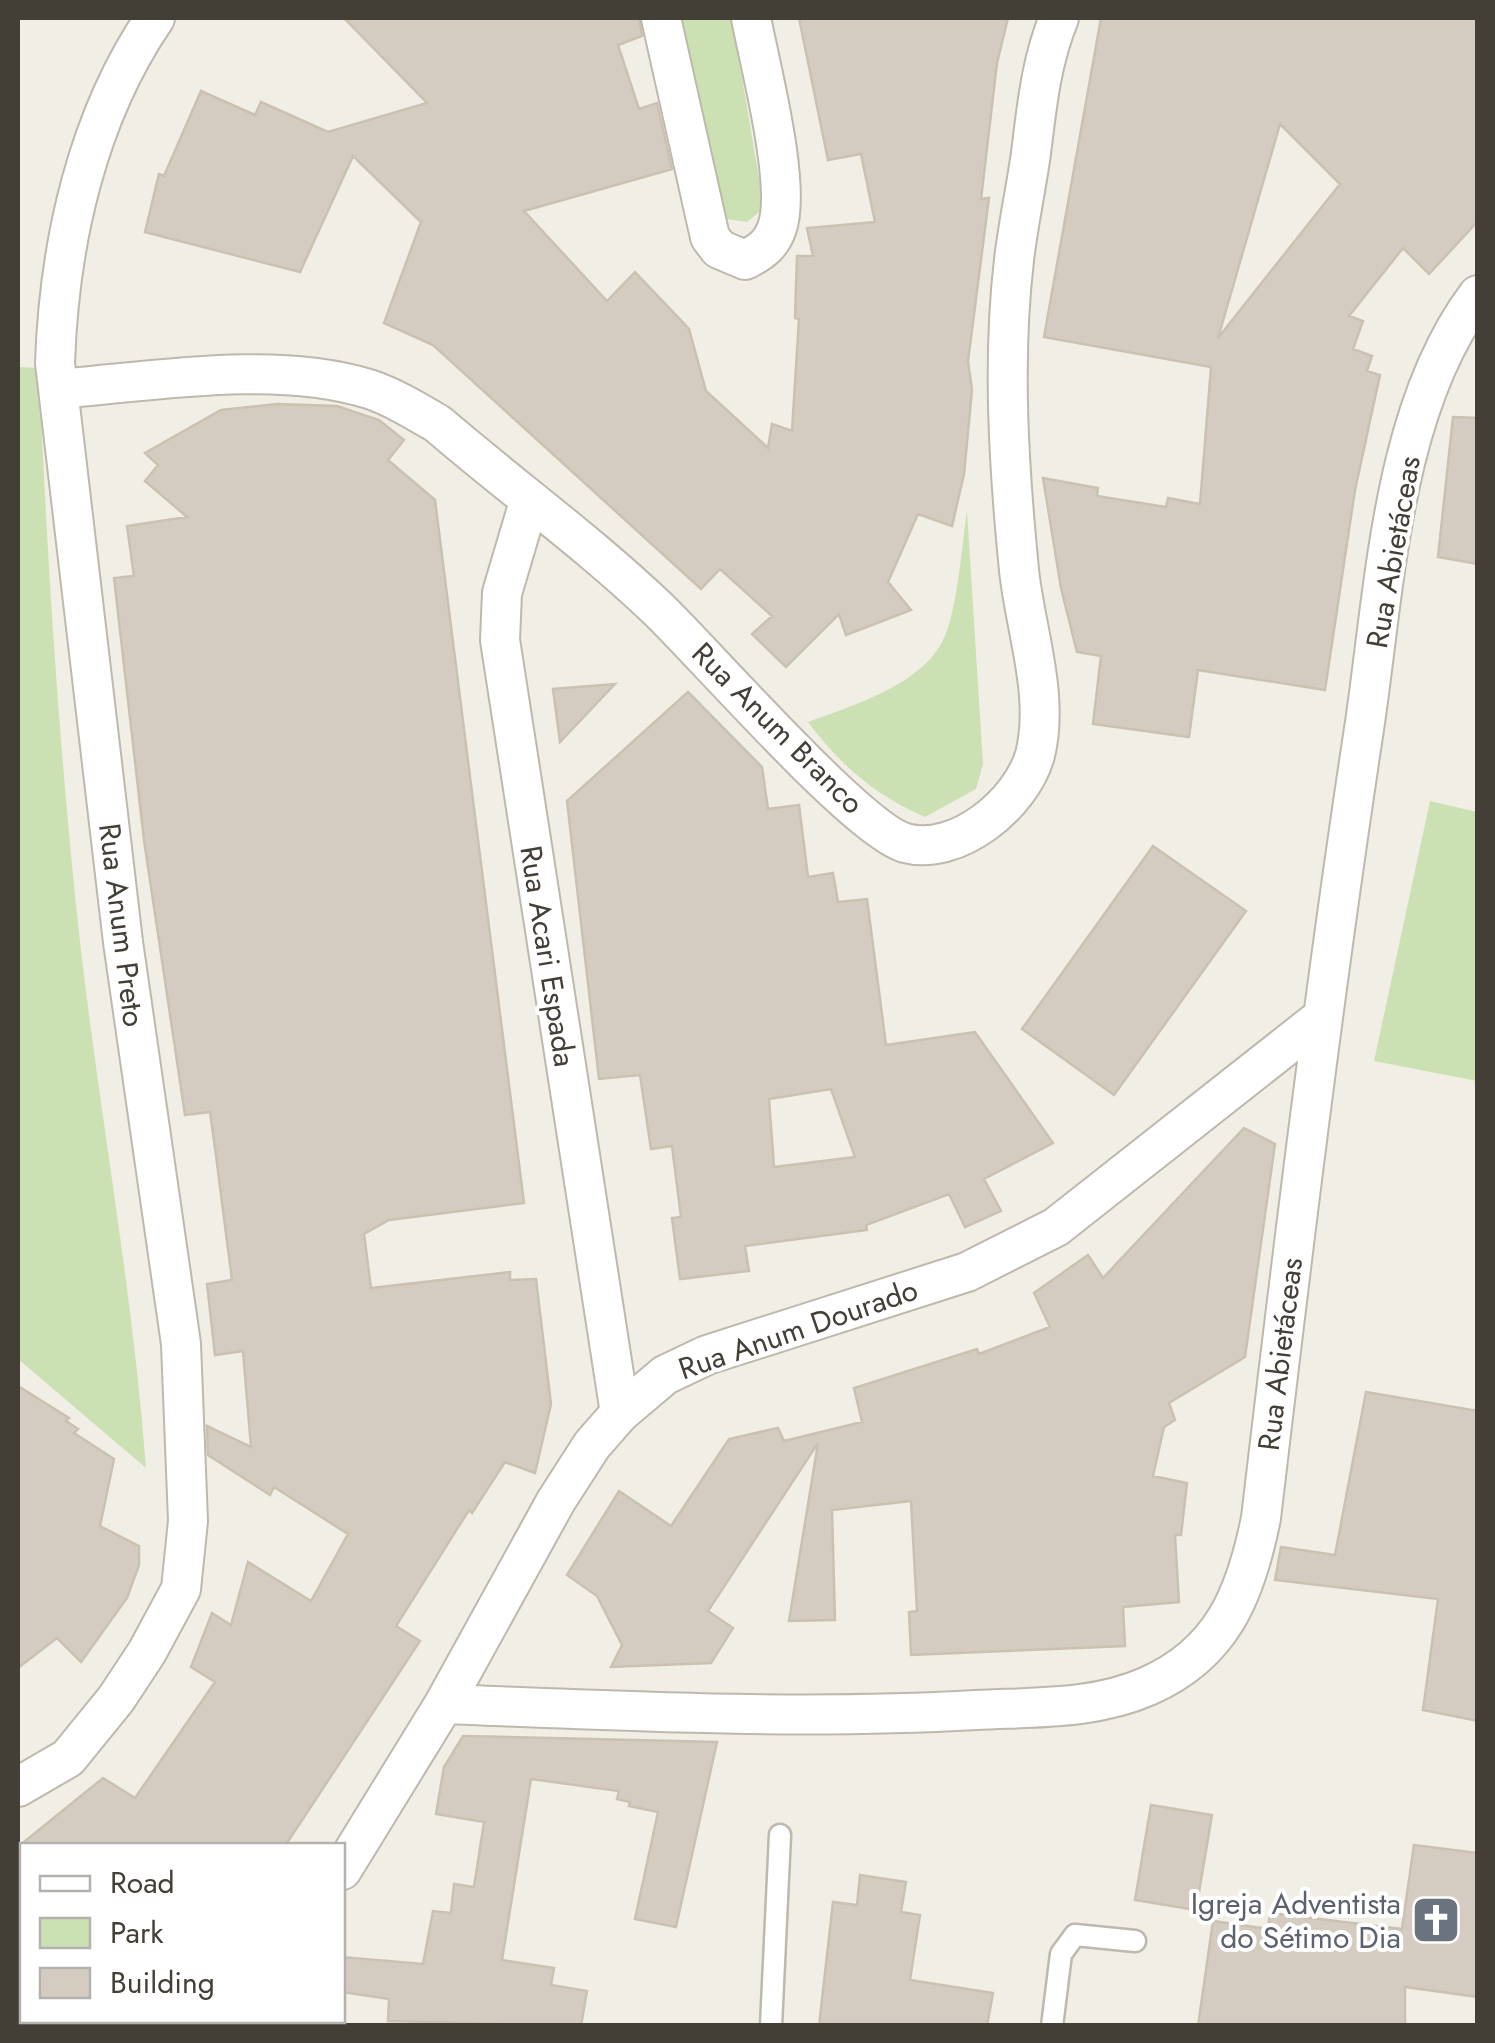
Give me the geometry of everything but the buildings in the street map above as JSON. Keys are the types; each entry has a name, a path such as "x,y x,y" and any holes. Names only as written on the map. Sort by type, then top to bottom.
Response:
{"street":[{"name":"Rua Anum Preto","path":"18,1787 68,1758 148,1652 181,1589 188,1521 181,1344 123,942 58,389 57,300 84,164 138,43 155,18"},
{"path":"661,18 710,237 719,249 745,260 762,251 780,215 781,185 751,18"},
{"name":"Rua Anum Branco","path":"58,389 274,376 368,389 438,424 655,606 855,809 903,842 935,844 970,832 1001,808 1023,782 1035,754 1038,719 1020,571 1008,378 1014,262 1042,58 1059,18"},
{"name":"Rua Abietáceas","path":"444,1704 838,1713 1097,1704 1150,1686 1187,1662 1220,1632 1248,1580 1258,1534 1320,1019 1395,528 1418,412 1442,350 1478,294"},
{"name":"Rua Acari Espada","path":"529,502 502,593 500,640 620,1413"},
{"name":"Rua Anum Dourado","path":"345,1865 444,1704 556,1501 592,1445 620,1413 665,1375 707,1355 967,1272 1056,1227 1320,1019"}],"lane":[{"path":"771,2026 780,1836"},
{"path":"1052,2026 1061,1954 1076,1935 1135,1942"}],"green space":[{"path":"673,18 732,18 764,208 747,222 720,218"},
{"path":"18,367 39,368 55,655 73,870 133,1336 146,1468 18,1359"},
{"path":"967,511 983,764 976,789 925,817 860,778 808,722 901,682 931,657 942,642 952,615"},
{"path":"1430,801 1477,812 1477,1081 1374,1061"}],"place":[{"name":"Igreja Adventista do Sétimo Dia","path":"1436,1920"}]}
